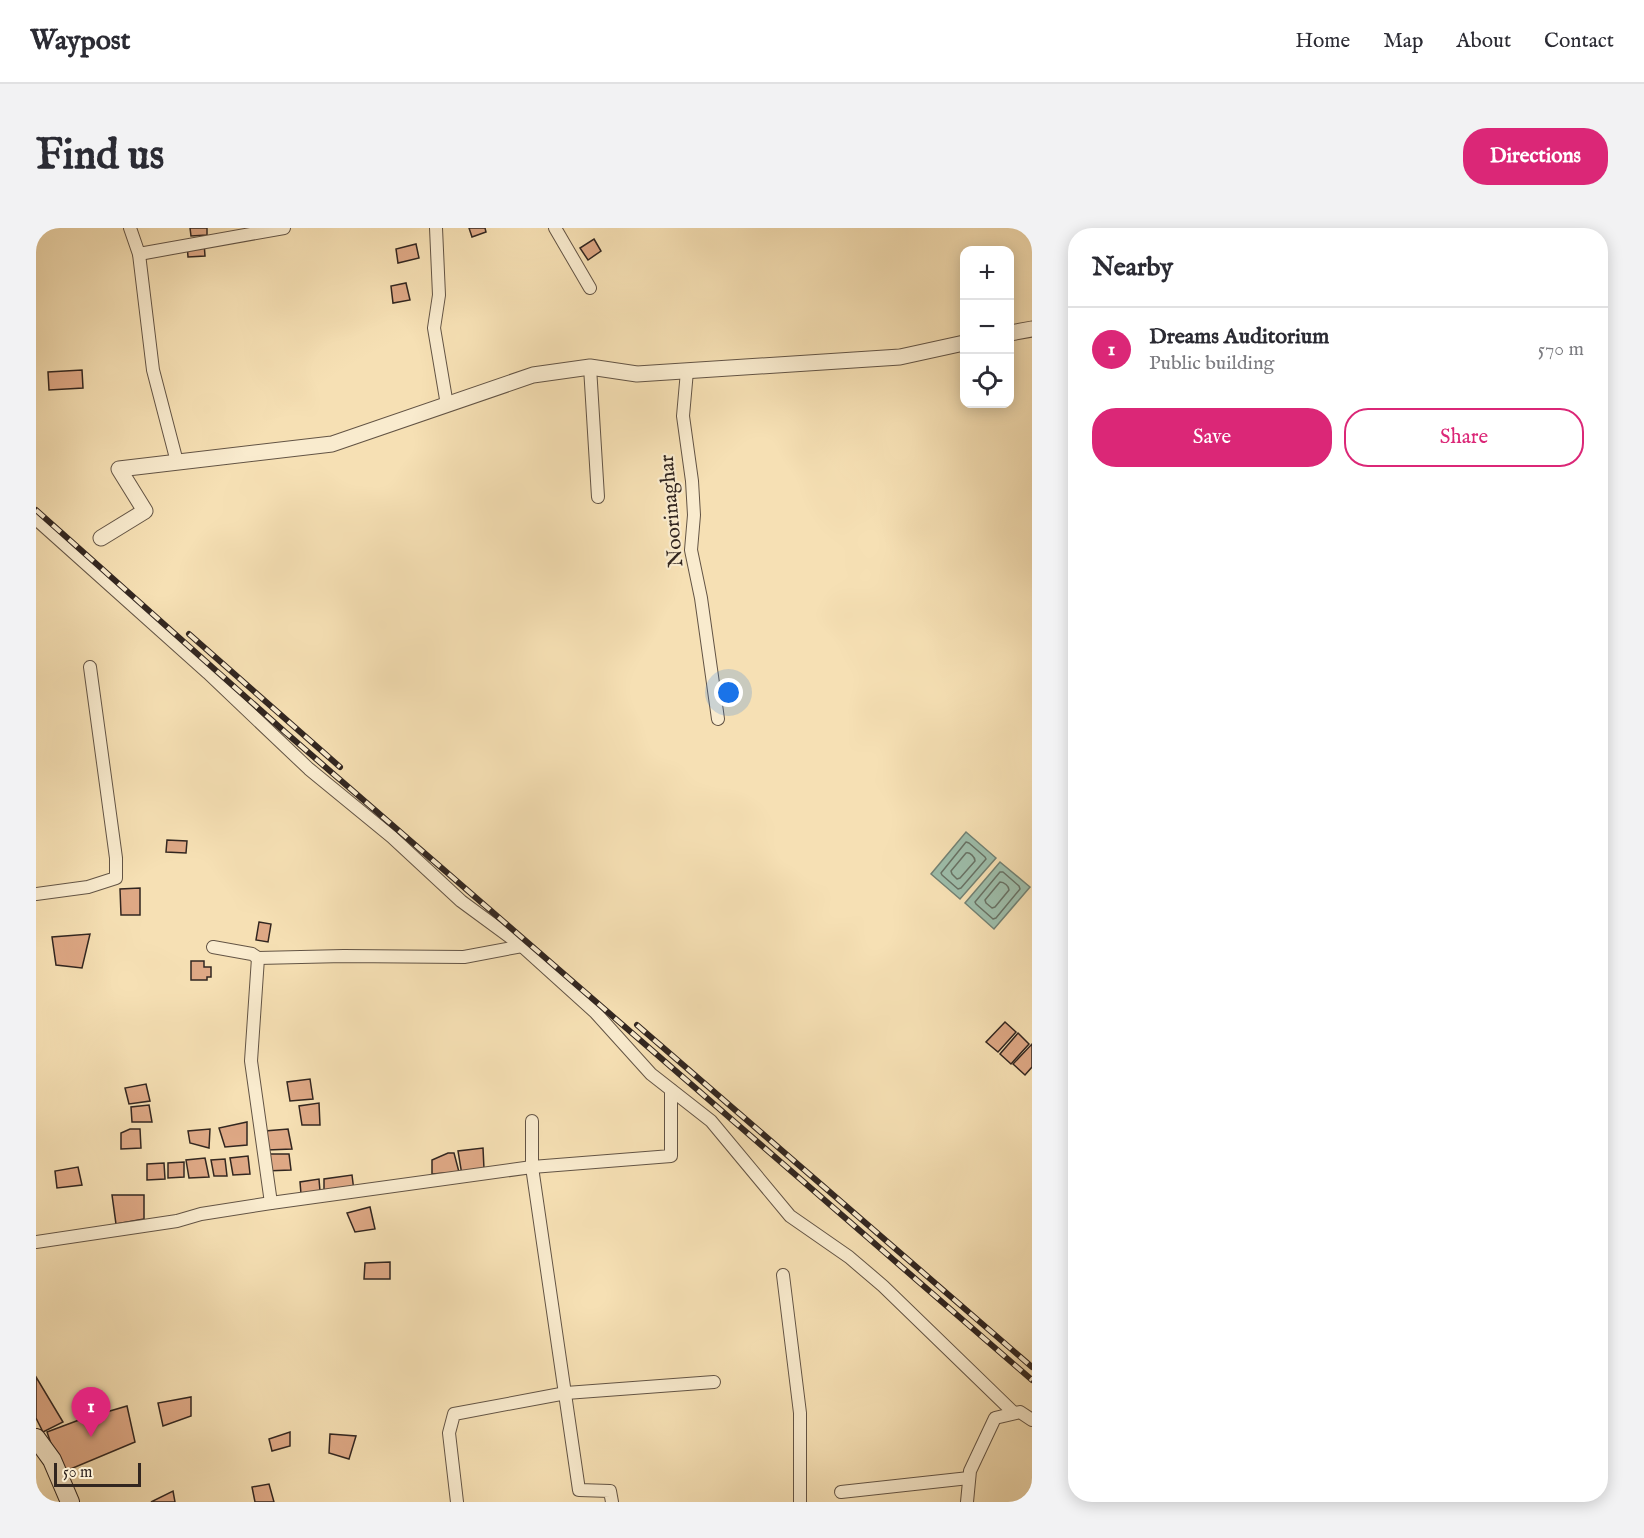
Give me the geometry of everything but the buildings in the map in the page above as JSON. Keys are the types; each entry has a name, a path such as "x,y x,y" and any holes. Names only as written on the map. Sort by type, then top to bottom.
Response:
{"main road":[{"path":"36,1438 52,1460 70,1502"}],"street":[{"path":"129,228 139,254 153,370 177,462"},
{"path":"139,254 284,228"},
{"path":"436,228 439,295 434,328 447,405"},
{"path":"555,228 590,288"},
{"path":"1014,332 1032,326"},
{"path":"101,537 145,511 118,469 332,444 533,375 590,367 637,374 900,357 960,344"},
{"path":"590,367 598,497"},
{"name":"Noorinaghar","path":"687,371 683,416 692,481 694,515 692,550 718,718"},
{"path":"36,519 208,673 309,769 392,837 461,901 522,946 595,1012 651,1074 711,1121 789,1216 849,1257 883,1286 1014,1413"},
{"path":"36,894 88,887 116,878 116,858 90,668"},
{"path":"213,947 252,954 258,958 464,957 522,946"},
{"path":"258,958 251,1061 271,1203"},
{"path":"36,1242 177,1221 201,1214 271,1203 532,1167 671,1156 671,1090"},
{"path":"532,1121 532,1167 579,1490 610,1491 612,1502"},
{"path":"783,1275 800,1413 800,1502"},
{"path":"457,1502 449,1433 454,1414 566,1393 714,1382"},
{"path":"967,1502 970,1471 995,1418 1020,1412 1032,1420"},
{"path":"841,1492 969,1478"}],"water":[{"path":"966,832 996,858 960,899 931,874"},
{"path":"1000,862 1030,887 994,929 965,903"}],"railway":[{"path":"36,510 285,732 1032,1380"},
{"path":"189,634 340,767"},
{"path":"637,1025 1032,1367"}],"place":[{"name":"Dreams Auditorium","path":"91,1437"}]}
